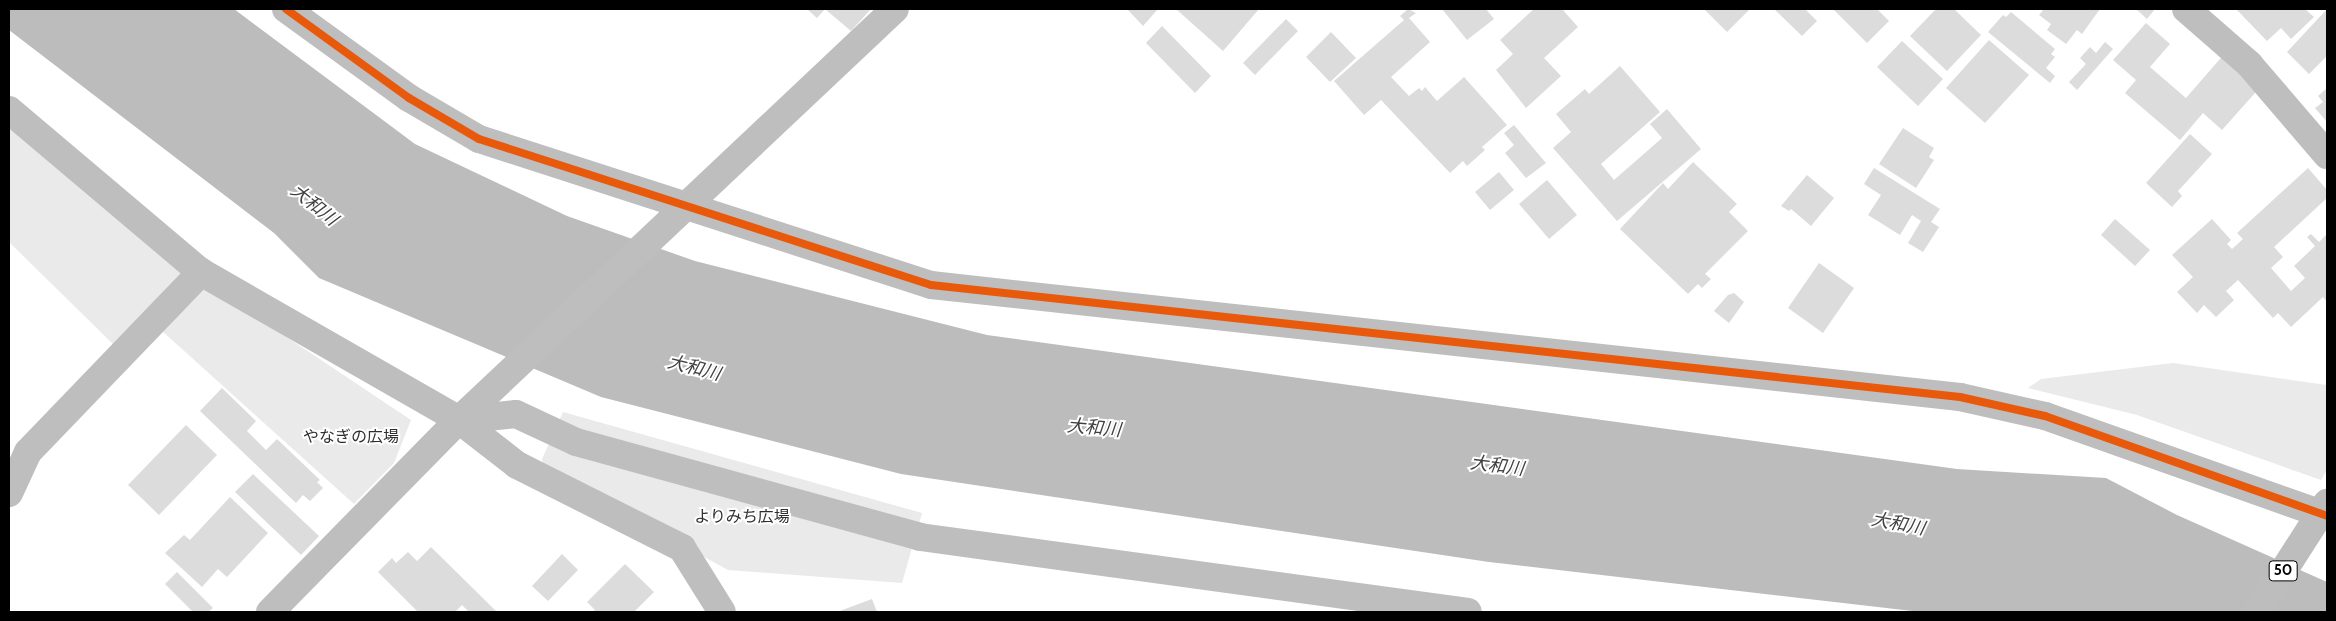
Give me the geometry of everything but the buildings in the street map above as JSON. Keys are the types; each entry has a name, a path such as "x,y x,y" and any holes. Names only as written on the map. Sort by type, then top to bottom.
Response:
{"main road":[{"name":"50","path":"2257,612 2321,515"}],"street":[{"path":"286,9 409,98 479,139 683,212 931,285 1960,397 2045,416 2321,515"},
{"path":"270,612 459,420 486,398 895,9"},
{"path":"2186,9 2249,64 2327,155"},
{"path":"9,110 200,272 459,420 517,465 682,548 722,612"},
{"path":"9,494 28,452 200,272"},
{"path":"459,420 516,414 576,442 920,537 1468,612"}],"green space":[{"path":"9,121 188,275 115,346 9,242"},
{"name":"やなぎの広場","path":"201,280 411,420 394,463 354,504 162,331"},
{"path":"2173,363 2327,385 2327,470 2321,480 2137,415 2028,388 2041,379"},
{"name":"よりみち広場","path":"563,412 922,513 902,583 728,570 544,469 542,459"}],"water":[{"name":"大和川","path":"9,9 234,9 415,144 567,216 695,261 987,335 1957,469 2106,478 2177,515 2327,582 2327,612 1921,612 1489,562 901,474 601,397 319,278 274,233 9,30"}],"cycle path":[{"path":"286,9 409,98 479,139 931,285 1960,397 2045,416 2327,516"}]}
